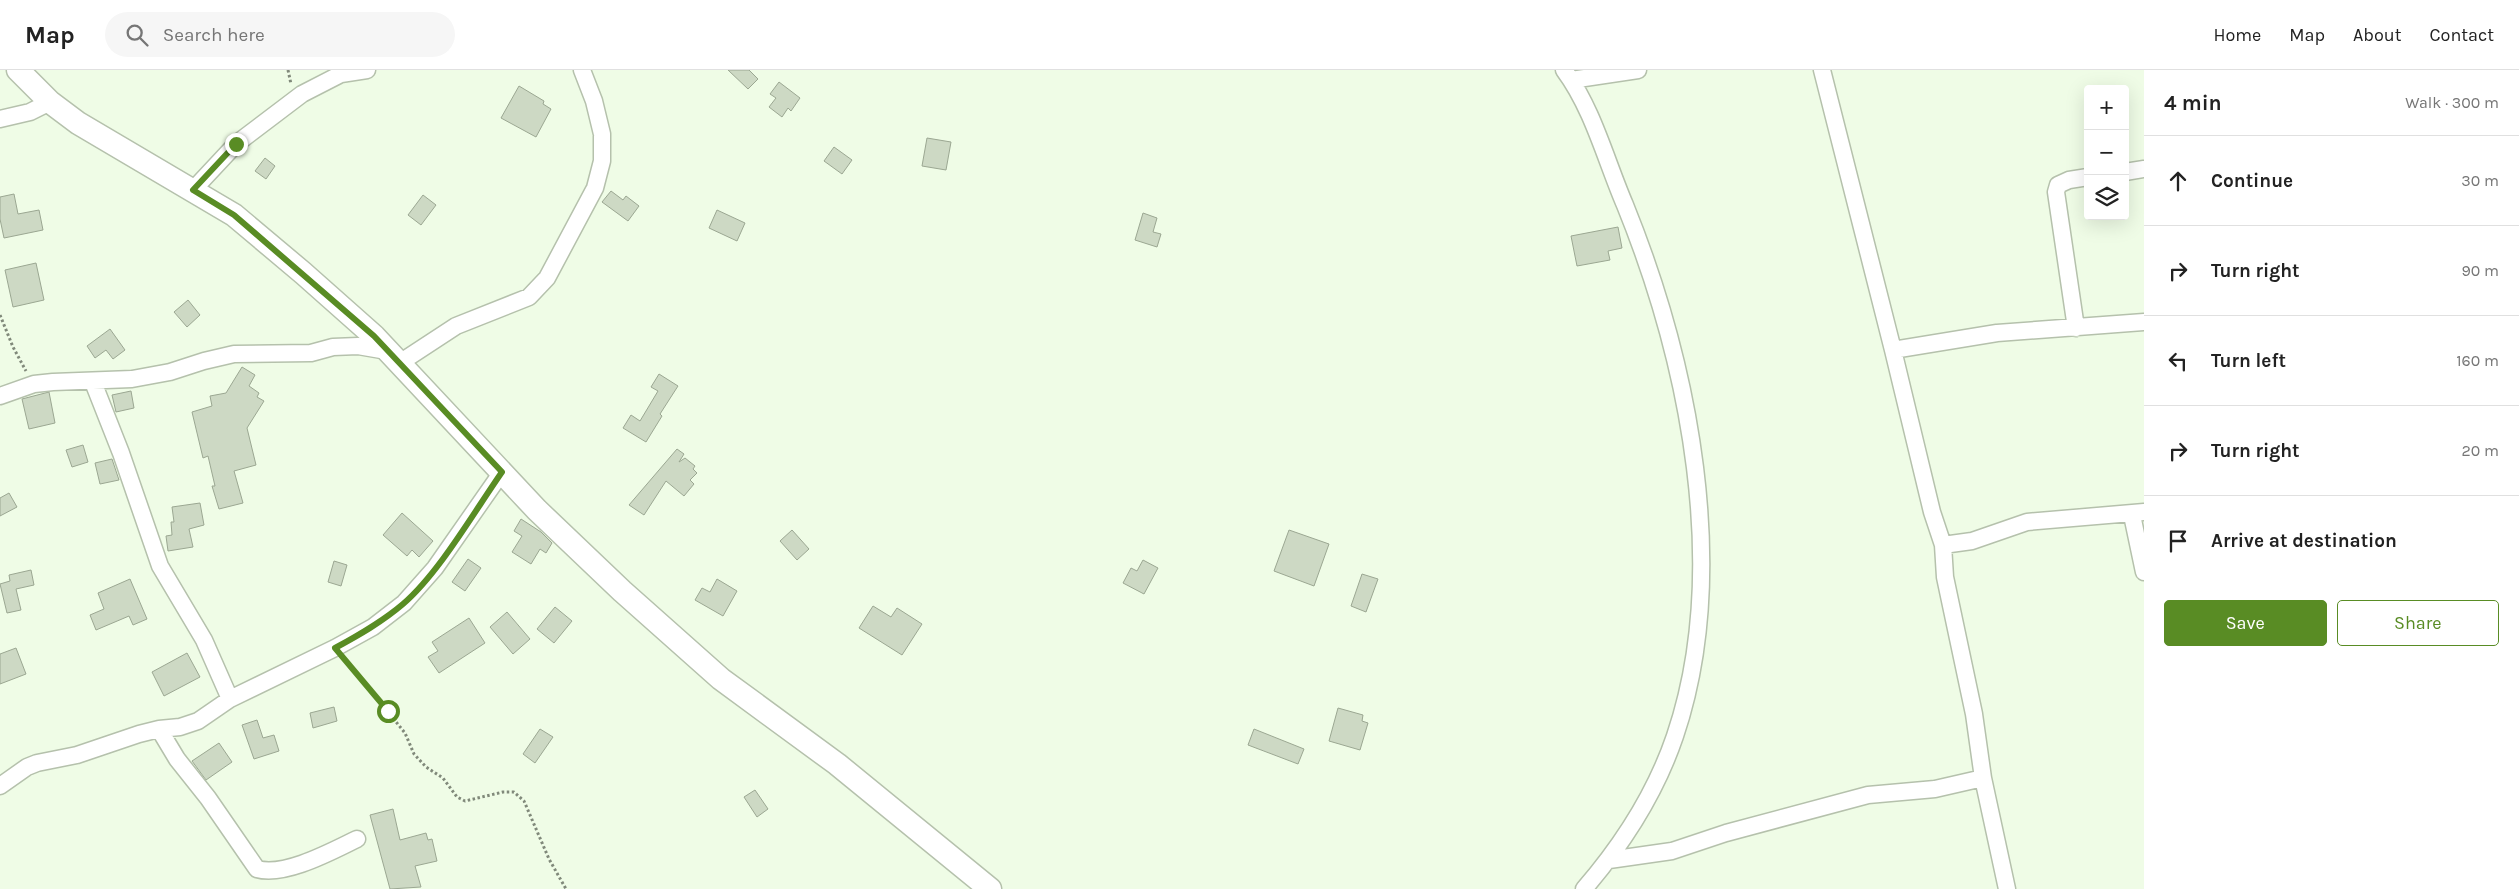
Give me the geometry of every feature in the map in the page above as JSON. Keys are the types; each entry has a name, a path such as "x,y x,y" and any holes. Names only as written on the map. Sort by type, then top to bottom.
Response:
{"street":[{"path":"18,70 50,102 78,123 234,215 360,323 536,510 721,679 837,764 990,889"},
{"path":"193,190 236,144 302,94 341,74 367,70"},
{"path":"0,396 34,384 132,379 170,372 234,354 311,353 333,346 350,346 392,357 456,326 529,297 547,278 575,221 595,188 602,160 602,134 594,102 582,70"},
{"path":"1584,889 1609,860 1660,774 1676,736 1692,670 1699,610 1702,545 1682,389 1668,331 1632,224 1592,122 1567,75 1638,70"},
{"path":"1822,70 1893,350 1913,437 1943,545 1945,576 1974,714 1984,778 2007,889"},
{"path":"0,119 30,112 50,102"},
{"path":"2129,171 2144,169"},
{"path":"2076,328 2056,192 2058,185 2069,180 2084,178"},
{"path":"1893,350 1997,333 2144,322"},
{"path":"93,382 121,453 160,566 204,640 230,699"},
{"path":"0,786 27,767 37,763 77,755 103,745 159,729 180,727 198,720 230,699 335,648 373,627 404,604 435,568 502,472"},
{"path":"1943,545 1972,541 2027,522 2138,513 2144,572"},
{"path":"159,729 177,759 208,798 257,869 267,872 288,868 357,839"},
{"path":"1609,860 1672,851 1726,833 1868,795 1935,789 1984,778"}],"path":[{"path":"0,315 13,347 34,384"},
{"path":"335,648 361,677 405,733 414,754 426,767 443,778 460,800 465,801 503,792 514,792 524,801 549,859 566,889"}],"building":[{"path":"728,70 749,70 758,79 748,89"},
{"path":"779,82 800,98 791,111 788,108 782,117 769,107 776,98 770,94"},
{"path":"519,86 544,101 543,104 551,109 536,137 501,118"},
{"path":"927,138 951,142 946,170 922,166"},
{"path":"834,147 852,160 842,174 824,161"},
{"path":"265,158 275,166 266,179 255,171"},
{"path":"611,191 623,200 626,196 639,206 628,221 602,202"},
{"path":"14,194 18,214 39,210 43,230 4,238 0,219 0,197"},
{"path":"423,195 436,205 421,225 408,215"},
{"path":"717,210 745,223 737,241 709,228"},
{"path":"1143,213 1157,218 1153,232 1161,234 1157,247 1135,240"},
{"path":"1618,227 1622,248 1608,251 1610,260 1577,266 1571,236"},
{"path":"36,263 44,300 13,307 5,270"},
{"path":"188,300 200,315 187,327 174,312"},
{"path":"110,329 125,350 113,359 106,350 95,358 87,346"},
{"path":"242,367 255,375 249,386 259,393 257,397 264,401 247,428 256,465 234,471 243,503 219,509 212,486 215,486 208,456 203,458 192,412 212,406 210,396 226,393"},
{"path":"659,374 678,386 660,414 662,416 646,442 623,428 631,415 640,421 658,391 651,387"},
{"path":"131,391 134,408 116,412 112,395"},
{"path":"49,392 55,423 29,429 22,399"},
{"path":"83,445 88,462 72,467 66,450"},
{"path":"677,449 684,454 679,462 685,458 695,466 693,469 697,473 690,480 694,484 684,496 666,481 644,515 629,505"},
{"path":"112,459 119,480 100,484 95,463"},
{"path":"9,493 17,507 0,516 0,498"},
{"path":"200,503 204,525 189,529 193,547 168,551 166,536 172,535 171,522 174,522 172,507"},
{"path":"402,513 433,541 419,557 412,550 407,556 383,535"},
{"path":"521,519 541,532 552,543 546,553 540,549 531,564 512,552 522,536 514,531"},
{"path":"792,530 809,549 797,560 780,541"},
{"path":"1289,530 1329,544 1314,586 1274,571"},
{"path":"468,559 481,568 465,591 452,582"},
{"path":"1143,560 1158,568 1144,594 1123,583 1131,568 1137,571"},
{"path":"334,561 347,565 341,586 328,582"},
{"path":"31,570 34,585 16,589 21,610 7,613 0,584 10,581 9,575"},
{"path":"1362,574 1378,579 1366,612 1351,606"},
{"path":"130,579 147,619 133,625 129,616 96,630 90,615 104,609 98,593"},
{"path":"717,579 737,591 723,616 695,600 702,588 710,592"},
{"path":"873,606 891,617 897,608 922,624 902,655 859,628"},
{"path":"555,607 572,621 554,643 537,629"},
{"path":"507,612 530,639 513,654 490,627"},
{"path":"469,618 485,643 439,673 428,657 438,651 432,642"},
{"path":"16,648 26,674 0,684 0,654"},
{"path":"187,653 200,677 164,696 152,672"},
{"path":"334,707 337,721 313,728 310,713"},
{"path":"1338,708 1363,715 1362,721 1368,723 1360,750 1329,741"},
{"path":"257,720 263,738 274,735 279,751 254,759 242,725"},
{"path":"540,729 553,737 535,763 523,754"},
{"path":"1254,729 1304,749 1298,764 1248,745"},
{"path":"219,743 232,762 206,780 192,761"},
{"path":"755,790 768,809 757,817 744,797"},
{"path":"393,809 400,840 426,833 428,840 432,839 437,861 415,866 421,887 390,889 370,815"}],"route":[{"path":"236,144 193,190 234,215 374,336 398,364 502,472 435,568 404,604 373,627 335,648 388,711"}]}
